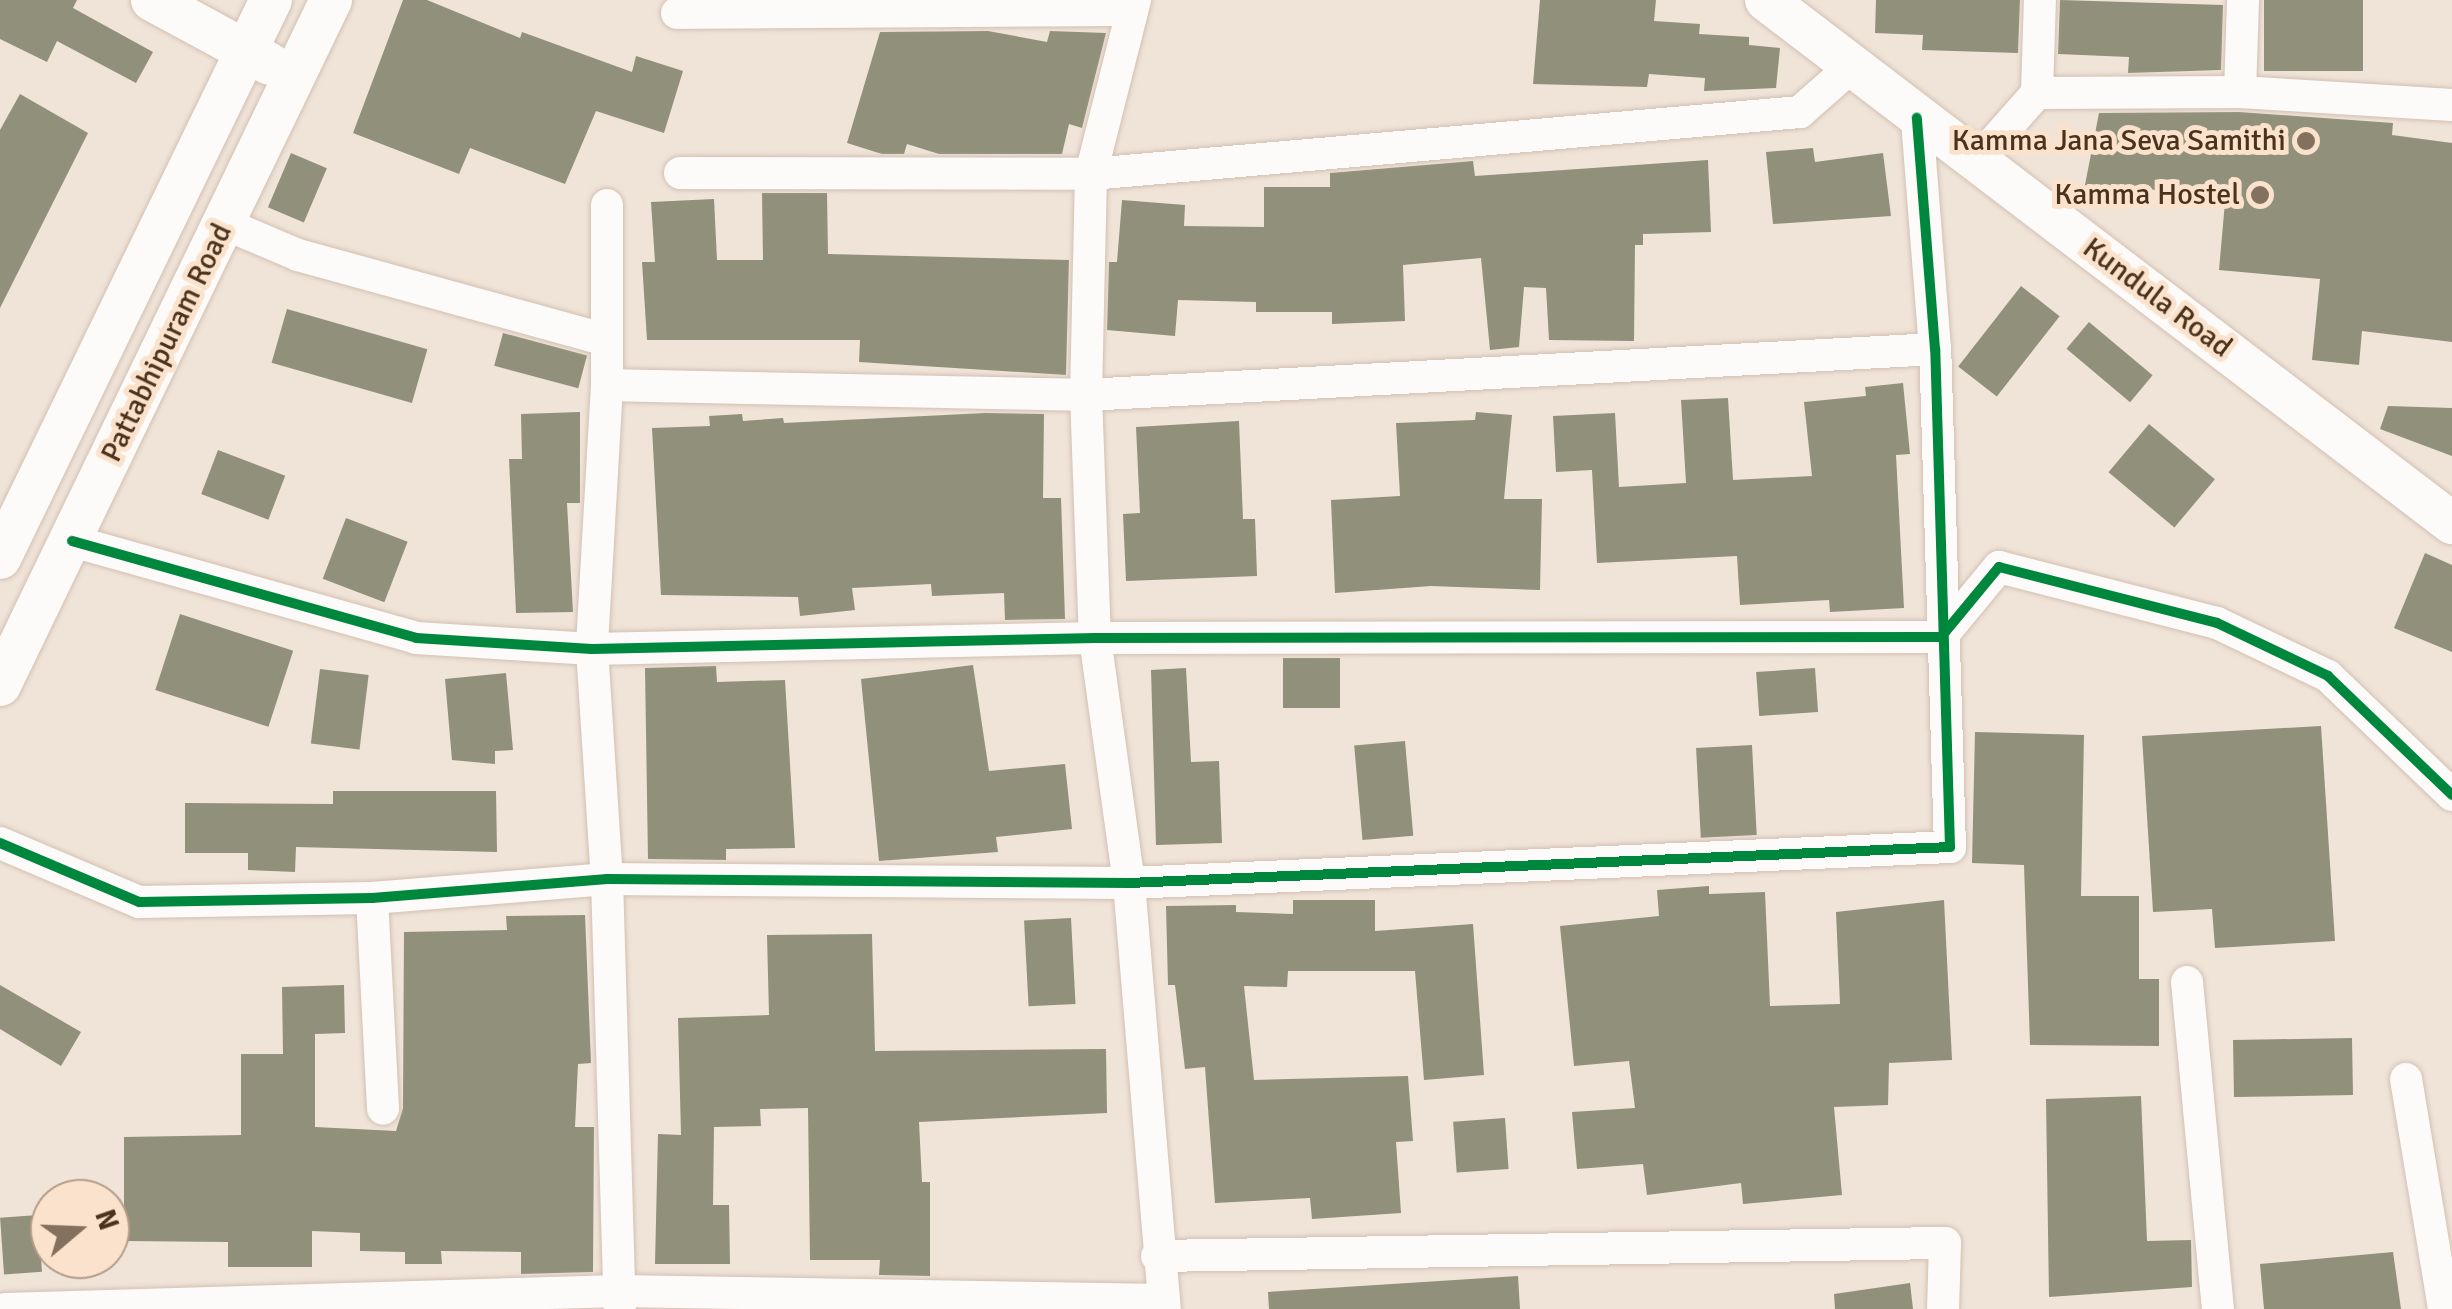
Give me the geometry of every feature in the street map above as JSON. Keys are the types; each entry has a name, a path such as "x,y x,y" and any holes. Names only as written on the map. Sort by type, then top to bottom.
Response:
{"street":[{"path":"152,0 292,77"},
{"name":"Pattabhipuram Road","path":"0,558 271,0"},
{"name":"Pattabhipuram Road","path":"0,685 332,0"},
{"name":"Kundula Road","path":"1766,0 2452,524"},
{"path":"1977,161 2038,94 2040,0"},
{"path":"2240,92 2243,0"},
{"path":"4,1309 620,1300 1165,1305 1157,1256 1129,884 1096,638 1086,395 1091,174 1133,5 677,12"},
{"path":"680,173 1091,174 1800,112 1852,66"},
{"path":"2038,94 2240,92 2452,105"},
{"path":"0,843 139,902 372,898 607,879 1129,884 1950,847 1935,349 1917,118"},
{"path":"607,205 607,385 592,649 607,879 620,1300"},
{"path":"225,224 298,255 606,340"},
{"path":"607,385 1086,395 1935,349"},
{"path":"72,542 416,638 592,649 1096,638 1941,637 2000,567 2217,623 2328,676 2452,795"},
{"path":"372,898 384,1109"},
{"path":"2187,982 2218,1309"},
{"path":"2406,1079 2444,1309"},
{"path":"1157,1256 1944,1243 1944,1309"}],"building":[{"path":"0,0 77,0 73,8 153,52 136,83 57,41 47,62 0,39"},
{"path":"403,0 427,0 520,38 522,32 632,72 636,56 683,71 664,133 596,111 565,184 470,148 459,174 353,133"},
{"path":"1540,0 1656,0 1654,21 1700,24 1699,34 1749,37 1749,45 1780,48 1776,88 1704,91 1705,78 1649,74 1647,87 1533,84"},
{"path":"1876,0 2020,0 2018,53 1922,50 1923,35 1875,33"},
{"path":"2060,0 2223,5 2221,70 2128,73 2129,57 2058,54"},
{"path":"2264,0 2363,0 2363,71 2264,71"},
{"path":"988,31 1047,42 1050,31 1106,33 1082,128 1069,124 1062,154 939,154 907,144 904,154 882,154 847,143 880,32"},
{"path":"20,94 88,133 0,308 0,130"},
{"path":"2239,112 2393,123 2392,135 2452,143 2452,342 2362,331 2359,365 2312,360 2320,279 2219,270 2225,202 2120,184 2117,201 2083,195 2099,113"},
{"path":"1813,148 1815,162 1883,153 1891,216 1773,224 1766,152"},
{"path":"291,153 327,168 304,223 268,207"},
{"path":"1708,160 1711,232 1643,234 1643,245 1635,245 1634,341 1549,340 1546,288 1524,287 1519,347 1490,350 1481,258 1403,265 1405,321 1332,324 1332,312 1256,312 1256,302 1178,300 1175,336 1107,330 1109,262 1117,262 1122,200 1185,205 1184,226 1264,227 1264,187 1330,187 1330,173 1473,161 1475,176"},
{"path":"762,193 827,193 828,254 1069,260 1066,375 859,362 860,340 647,340 642,262 655,262 651,202 714,199 717,260 763,260"},
{"path":"2021,286 2060,316 1997,397 1958,366"},
{"path":"287,309 427,349 412,403 272,363"},
{"path":"2089,322 2153,375 2130,402 2067,349"},
{"path":"503,333 587,356 578,388 494,366"},
{"path":"1903,383 1910,454 1896,455 1904,608 1830,612 1829,600 1740,605 1737,556 1597,563 1592,470 1556,472 1553,416 1615,413 1619,487 1686,483 1681,400 1728,398 1733,480 1812,476 1804,402 1866,396 1865,387"},
{"path":"2388,406 2452,408 2452,456 2380,429"},
{"path":"580,412 580,503 567,503 573,612 516,613 509,459 522,459 521,414"},
{"path":"1476,412 1512,415 1504,499 1542,499 1540,590 1431,586 1335,593 1331,500 1400,496 1396,423 1475,420"},
{"path":"985,413 1044,414 1043,498 1061,498 1065,619 1005,620 1004,593 932,596 931,584 852,588 855,610 800,616 798,597 661,595 652,428 710,426 709,416 742,414 743,421 783,418 784,423"},
{"path":"1239,421 1243,519 1255,519 1257,576 1126,581 1123,514 1140,513 1136,427"},
{"path":"2149,424 2215,479 2174,528 2109,472"},
{"path":"218,450 285,476 268,520 201,494"},
{"path":"346,518 408,542 384,602 323,579"},
{"path":"2425,553 2452,565 2452,652 2394,628"},
{"path":"180,614 293,651 268,727 155,690"},
{"path":"1283,658 1340,658 1340,708 1283,708"},
{"path":"973,665 989,771 1065,764 1072,829 996,837 998,852 879,861 861,679"},
{"path":"716,666 717,682 785,680 795,848 726,849 726,860 648,859 645,668"},
{"path":"1186,668 1191,762 1219,761 1222,843 1156,845 1151,670"},
{"path":"1815,668 1818,712 1759,716 1756,672"},
{"path":"320,669 369,675 359,749 311,743"},
{"path":"506,673 513,750 495,751 495,764 452,760 445,679"},
{"path":"2321,726 2335,941 2215,948 2212,909 2153,912 2142,736"},
{"path":"1975,732 2084,735 2081,896 2139,896 2139,979 2159,979 2159,1046 2030,1045 2024,865 1972,863"},
{"path":"1405,741 1413,836 1362,840 1354,745"},
{"path":"1752,745 1757,835 1701,838 1696,748"},
{"path":"333,791 496,791 497,852 296,847 295,872 248,870 248,853 185,853 185,803 333,804"},
{"path":"1709,886 1709,894 1765,892 1770,1006 1840,1004 1836,912 1944,900 1952,1060 1889,1063 1888,1105 1834,1107 1842,1195 1743,1204 1741,1183 1647,1195 1643,1164 1577,1169 1572,1112 1635,1108 1629,1061 1574,1066 1560,926 1659,916 1657,890"},
{"path":"1293,900 1375,900 1375,931 1473,924 1484,1075 1424,1080 1415,971 1288,971 1287,987 1244,986 1254,1080 1408,1076 1413,1141 1396,1142 1401,1213 1312,1219 1310,1198 1215,1203 1205,1067 1185,1069 1175,985 1168,985 1166,906 1236,905 1236,912 1293,914"},
{"path":"585,915 591,1063 578,1064 575,1127 594,1127 593,1272 521,1274 521,1252 441,1251 442,1264 405,1264 405,1252 360,1251 360,1233 312,1231 312,1267 228,1267 228,1242 130,1241 130,1179 124,1179 124,1137 241,1135 241,1054 283,1054 282,987 344,985 345,1033 315,1034 315,1127 396,1131 403,1108 404,932 507,930 506,916"},
{"path":"1071,918 1076,1004 1029,1006 1024,920"},
{"path":"872,934 875,1051 1106,1049 1107,1113 919,1122 922,1182 930,1182 930,1276 879,1275 880,1260 810,1260 808,1108 760,1109 761,1126 714,1127 713,1205 729,1205 730,1264 655,1264 658,1134 681,1135 678,1018 769,1015 767,935"},
{"path":"0,985 81,1032 61,1066 0,1029"},
{"path":"2352,1038 2353,1095 2234,1097 2233,1040"},
{"path":"2141,1096 2147,1241 2191,1240 2192,1287 2049,1297 2046,1099"},
{"path":"1505,1118 1509,1169 1457,1173 1453,1122"},
{"path":"30,1216 30,1273 4,1275 0,1218"},
{"path":"2393,1252 2401,1309 2264,1309 2260,1264"},
{"path":"1518,1276 1520,1309 1269,1309 1268,1292"},
{"path":"1910,1283 1913,1309 1835,1309 1834,1294"}],"cycle path":[{"path":"0,843 139,902 372,898 607,879 1129,883 1950,847 1935,349 1917,118"},
{"path":"72,541 416,638 592,649 1095,638 1941,637 1999,567 2217,623 2328,676 2452,795"}],"place":[{"name":"Kamma Jana Seva Samithi","path":"2306,141"},
{"name":"Kamma Hostel","path":"2260,195"}]}
